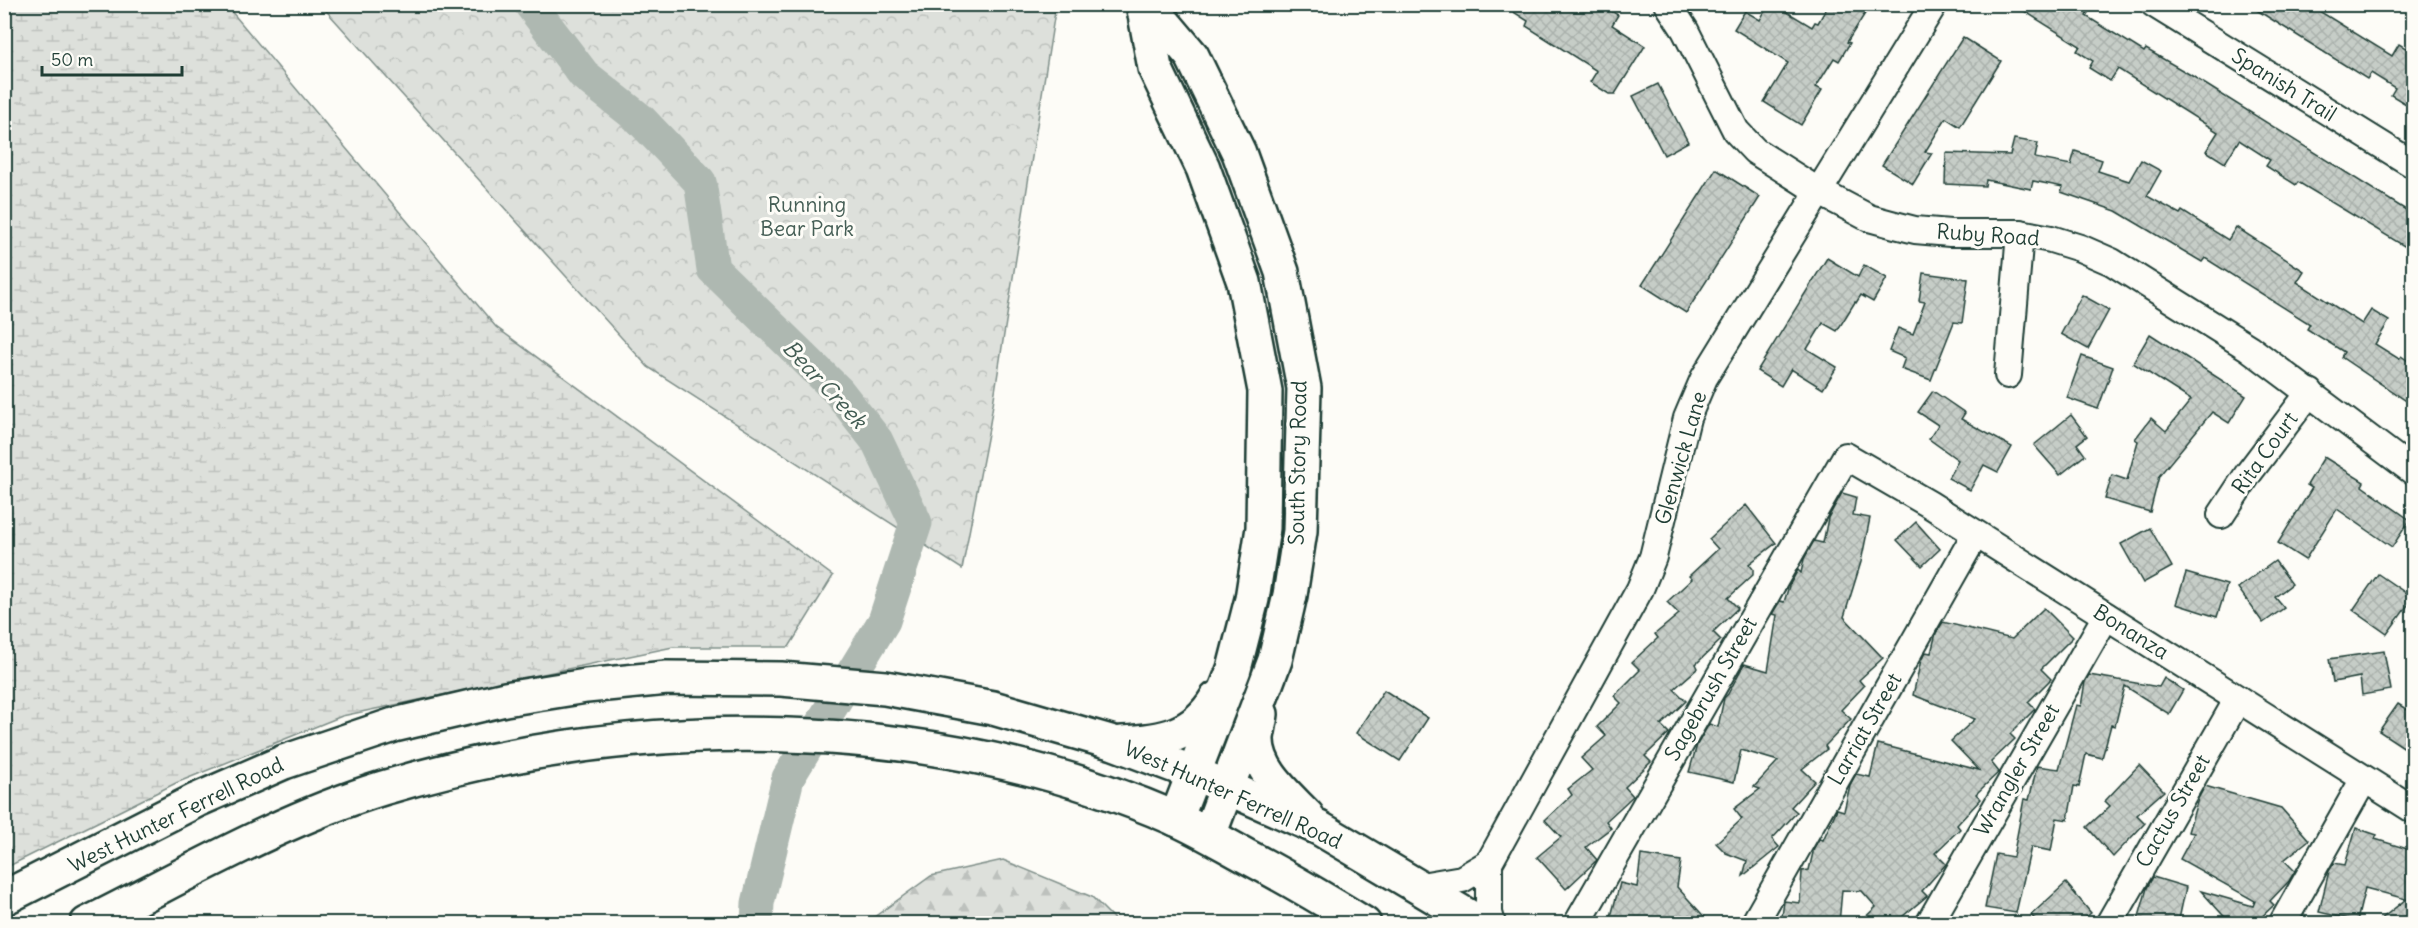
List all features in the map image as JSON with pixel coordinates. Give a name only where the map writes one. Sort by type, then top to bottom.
[{"type":"main road","name":"South Story Road","points":[[1143,4],[1155,68],[1203,168],[1244,282],[1265,391],[1263,528],[1252,599],[1234,669],[1176,819]]},
{"type":"main road","name":"South Story Road","points":[[1148,4],[1192,56],[1239,153],[1282,272],[1304,388],[1300,531],[1290,595],[1275,660],[1209,835]]},
{"type":"main road","points":[[1114,743],[1154,742],[1179,734],[1197,723],[1210,709],[1234,669]]},
{"type":"main road","name":"West Hunter Ferrell Road","points":[[4,898],[197,800],[284,762],[394,725],[505,699],[586,686],[667,678],[781,679],[885,688],[993,708],[1114,743],[1194,773],[1319,828],[1421,886],[1481,924]]},
{"type":"main road","points":[[1265,687],[1257,740],[1264,766],[1276,784],[1319,828]]},
{"type":"main road","points":[[87,924],[232,850],[307,816],[381,789],[464,766],[596,742],[734,735],[792,735],[852,739],[977,756],[1079,784],[1176,819],[1209,835],[1316,894],[1364,924]]},
{"type":"street","name":"Ruby Road","points":[[1668,4],[1685,30],[1736,131],[1755,151],[1818,191],[1869,218],[1915,230],[1950,233],[2020,233],[2080,248],[2112,262],[2249,348],[2414,472]]},
{"type":"street","name":"Glenwick Lane","points":[[1492,924],[1489,913],[1489,863],[1640,589],[1653,557],[1687,418],[1704,378],[1934,4]]},
{"type":"street","name":"Spanish Trail","points":[[2154,4],[2414,165]]},
{"type":"street","points":[[2007,375],[2020,233]]},
{"type":"street","name":"Rita Court","points":[[2221,515],[2248,474],[2310,392]]},
{"type":"street","name":"Bonanza","points":[[1846,456],[2414,810]]},
{"type":"street","name":"Sagebrush Street","points":[[1577,924],[1846,456]]},
{"type":"street","name":"Larriat Street","points":[[1755,924],[1976,535]]},
{"type":"street","name":"Wrangler Street","points":[[1929,924],[2106,616]]},
{"type":"street","name":"Cactus Street","points":[[2109,924],[2238,699]]},
{"type":"street","points":[[2282,924],[2364,779]]},
{"type":"street","points":[[1421,886],[1462,879],[1489,863]]},
{"type":"green space","points":[[5,4],[226,5],[496,327],[833,576],[789,647],[673,647],[342,716],[176,783],[5,868]]},
{"type":"green space","name":"Running Bear Park","points":[[321,5],[1056,5],[990,423],[962,569],[648,367]]},
{"type":"green space","points":[[1003,860],[1092,897],[1118,923],[866,923],[931,876]]},
{"type":"building","points":[[1501,4],[1600,4],[1618,15],[1612,25],[1645,46],[1615,94],[1609,94],[1590,82],[1597,71],[1526,26],[1528,21]]},
{"type":"building","points":[[1769,4],[1774,4],[1812,27],[1815,22],[1818,23],[1829,4],[1871,4],[1847,42],[1850,43],[1839,61],[1834,58],[1816,87],[1822,90],[1801,125],[1764,102],[1788,63],[1734,29],[1745,11],[1760,20]]},
{"type":"building","points":[[2013,4],[2074,4],[2088,13],[2086,16],[2144,52],[2146,49],[2189,74],[2414,215],[2414,252],[2298,182],[2296,185],[2266,166],[2270,160],[2239,140],[2225,163],[2206,151],[2218,132],[2118,69],[2110,81],[2089,68],[2093,61],[2077,51],[2080,46]]},
{"type":"building","points":[[2247,4],[2308,4],[2392,56],[2399,44],[2414,53],[2414,109],[2391,95],[2395,88],[2371,73],[2367,79]]},
{"type":"building","points":[[1963,37],[2001,61],[1960,127],[1946,118],[1925,152],[1932,153],[1913,184],[1882,165]]},
{"type":"building","points":[[1658,84],[1688,142],[1664,155],[1633,96]]},
{"type":"building","points":[[2014,139],[2038,143],[2035,158],[2071,165],[2075,151],[2102,160],[2098,171],[2129,181],[2141,160],[2161,171],[2147,196],[2180,214],[2182,211],[2228,240],[2236,227],[2304,271],[2297,282],[2362,324],[2371,310],[2389,321],[2375,344],[2399,359],[2401,356],[2414,365],[2414,406],[2341,357],[2344,352],[2307,329],[2310,324],[2205,258],[2202,262],[2116,211],[2061,192],[2063,187],[2033,181],[2031,189],[1986,180],[1985,186],[1945,184],[1946,153],[2010,155]]},
{"type":"building","points":[[1716,169],[1760,197],[1686,313],[1642,285]]},
{"type":"building","points":[[1827,258],[1858,277],[1864,265],[1887,278],[1873,302],[1861,295],[1837,331],[1823,323],[1807,349],[1837,367],[1823,389],[1791,369],[1781,386],[1757,371]]},
{"type":"building","points":[[1923,273],[1968,279],[1962,323],[1954,322],[1931,380],[1901,369],[1905,358],[1889,351],[1898,328],[1913,334],[1925,302],[1919,301]]},
{"type":"building","points":[[2082,295],[2109,310],[2088,349],[2061,334]]},
{"type":"building","points":[[2150,334],[2246,396],[2229,423],[2212,412],[2159,476],[2150,512],[2105,499],[2112,475],[2127,480],[2138,441],[2135,439],[2151,418],[2166,431],[2191,400],[2133,363]]},
{"type":"building","points":[[2082,356],[2113,367],[2098,409],[2067,398]]},
{"type":"building","points":[[1933,391],[1965,413],[1961,419],[2012,447],[1998,472],[1984,465],[1970,490],[1948,478],[1958,460],[1929,439],[1938,425],[1918,412]]},
{"type":"building","points":[[2071,415],[2087,436],[2077,444],[2085,455],[2060,475],[2034,445]]},
{"type":"building","points":[[2324,457],[2364,482],[2362,486],[2410,520],[2392,547],[2337,509],[2305,560],[2278,543],[2312,488],[2307,485]]},
{"type":"building","points":[[1842,493],[1856,497],[1853,515],[1870,518],[1861,562],[1844,617],[1883,658],[1859,680],[1864,686],[1841,710],[1851,719],[1825,746],[1827,749],[1802,769],[1815,781],[1791,807],[1797,812],[1772,839],[1779,847],[1743,876],[1747,861],[1726,853],[1716,843],[1742,819],[1734,809],[1760,789],[1754,787],[1778,761],[1741,750],[1734,782],[1689,772],[1697,745],[1709,724],[1718,727],[1724,698],[1744,664],[1768,671],[1777,615],[1772,614],[1780,601],[1784,602],[1789,586],[1798,570],[1801,573],[1804,559],[1814,541],[1823,543],[1828,518]]},
{"type":"building","points":[[1746,505],[1776,543],[1749,564],[1753,569],[1753,575],[1728,598],[1738,608],[1713,632],[1721,640],[1696,664],[1698,668],[1674,689],[1686,701],[1661,725],[1669,733],[1645,756],[1651,762],[1625,787],[1633,796],[1606,821],[1611,828],[1586,847],[1597,860],[1566,889],[1537,857],[1561,837],[1545,820],[1572,795],[1568,789],[1592,770],[1581,758],[1606,736],[1597,727],[1621,703],[1614,696],[1640,670],[1632,662],[1658,638],[1655,634],[1679,614],[1667,602],[1692,579],[1689,576],[1718,549],[1709,539]]},
{"type":"building","points":[[1916,522],[1940,549],[1922,566],[1897,540]]},
{"type":"building","points":[[2150,528],[2172,567],[2143,583],[2121,544]]},
{"type":"building","points":[[2275,561],[2292,584],[2275,597],[2284,608],[2263,623],[2238,588]]},
{"type":"building","points":[[2186,573],[2227,585],[2217,617],[2176,604]]},
{"type":"building","points":[[2378,574],[2413,598],[2387,634],[2353,610]]},
{"type":"building","points":[[2044,608],[2073,637],[2041,669],[2051,679],[2028,702],[2035,709],[2010,734],[2015,739],[1991,762],[1999,772],[1976,794],[1981,799],[1957,825],[1960,829],[1935,853],[1946,864],[1922,891],[1927,896],[1902,917],[1907,924],[1858,924],[1876,907],[1862,891],[1842,890],[1839,924],[1782,917],[1784,901],[1800,903],[1802,871],[1809,870],[1814,848],[1819,839],[1823,840],[1837,809],[1844,811],[1850,785],[1856,774],[1870,777],[1878,744],[1979,770],[1951,741],[1975,719],[1913,695],[1921,660],[1926,652],[1931,653],[1936,633],[1943,622],[2012,639]]},
{"type":"building","points":[[2384,651],[2391,690],[2362,695],[2360,677],[2333,682],[2329,659]]},
{"type":"building","points":[[2089,675],[2159,687],[2164,678],[2183,690],[2169,714],[2125,686],[2115,726],[2111,725],[2102,758],[2086,754],[2079,787],[2074,786],[2068,820],[2057,818],[2051,851],[2031,847],[2016,913],[1985,908],[1996,854],[2013,857],[2024,799],[2029,800],[2037,766],[2059,769],[2076,705],[2081,706],[2085,682]]},
{"type":"building","points":[[1384,690],[1428,718],[1400,761],[1356,733]]},
{"type":"building","points":[[2398,704],[2414,714],[2414,754],[2379,731]]},
{"type":"building","points":[[2139,765],[2164,791],[2137,815],[2145,823],[2113,857],[2087,827],[2110,806],[2105,801]]},
{"type":"building","points":[[2205,786],[2281,808],[2309,840],[2284,860],[2295,871],[2270,901],[2274,905],[2254,924],[2231,924],[2201,891],[2253,906],[2255,901],[2180,859],[2194,833],[2188,832],[2198,799]]},
{"type":"building","points":[[2356,828],[2377,835],[2375,839],[2414,851],[2414,924],[2375,924],[2406,899],[2365,888],[2357,921],[2319,912],[2329,871],[2334,863],[2345,865]]},
{"type":"building","points":[[1641,855],[1681,861],[1677,887],[1711,924],[1609,924],[1620,883],[1637,887]]},
{"type":"building","points":[[2153,877],[2186,887],[2178,924],[2137,924],[2147,888]]},
{"type":"building","points":[[2066,883],[2091,913],[2078,924],[2039,924],[2031,915]]},
{"type":"waterway","name":"Bear Creek","points":[[530,4],[584,75],[640,119],[700,182],[713,269],[838,391],[877,441],[916,523],[884,621],[788,778],[758,903],[757,924]]}]
